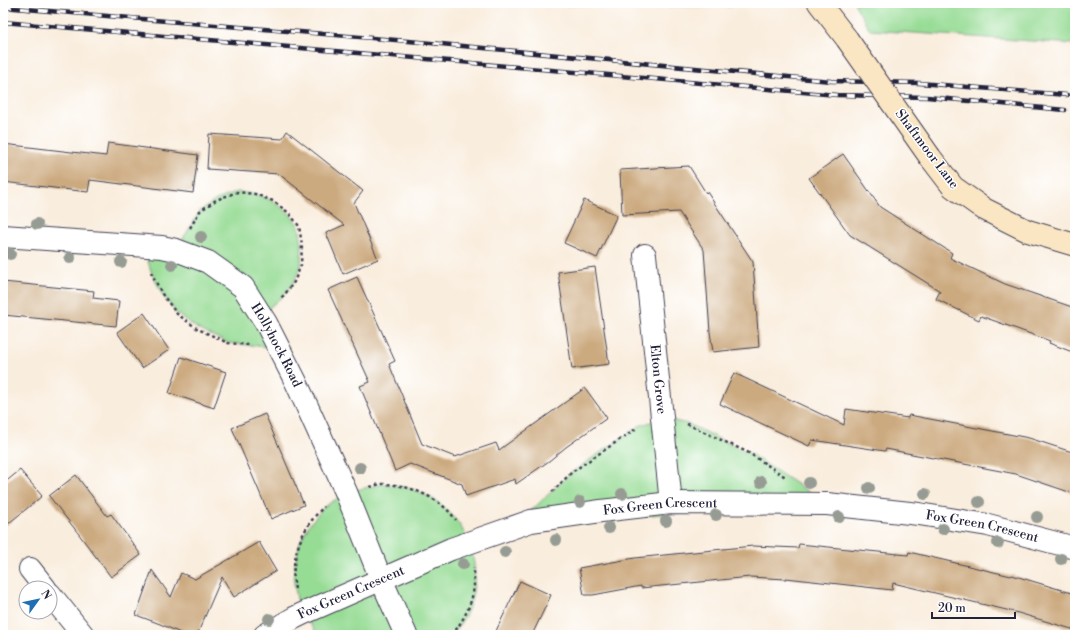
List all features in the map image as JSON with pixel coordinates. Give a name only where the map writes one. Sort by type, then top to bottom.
[{"type":"main road","name":"Shaftmoor Lane","points":[[818,3],[847,39],[930,157],[953,187],[984,209],[1028,231],[1075,245]]},
{"type":"street","name":"Hollyhock Road","points":[[3,236],[162,247],[176,250],[208,262],[243,286],[266,323],[296,382],[346,492],[381,579],[406,635]]},
{"type":"street","name":"Elton Grove","points":[[645,255],[671,503]]},
{"type":"street","name":"Fox Green Crescent","points":[[265,635],[302,614],[381,579],[451,550],[531,521],[671,503],[827,504],[897,511],[988,525],[1075,548]]},
{"type":"street","points":[[30,569],[39,580]]},
{"type":"street","points":[[58,604],[83,635]]},
{"type":"path","points":[[176,250],[200,211],[216,200],[237,192],[254,194],[273,201],[289,213],[299,226],[302,245],[301,265],[294,282],[285,294],[261,315]]},
{"type":"path","points":[[143,246],[151,271],[162,294],[177,314],[198,329],[228,343],[279,348]]},
{"type":"path","points":[[302,614],[294,583],[294,563],[300,542],[309,525],[323,508],[346,492]]},
{"type":"shaded area","points":[[509,3],[731,3],[732,8],[518,6]]},
{"type":"green space","points":[[854,3],[1075,3],[1075,44],[870,30]]},
{"type":"green space","points":[[237,192],[255,194],[273,201],[289,213],[299,226],[302,245],[301,265],[294,282],[285,294],[261,315],[279,348],[228,343],[198,329],[177,314],[162,294],[151,271],[143,246],[176,250],[200,211],[216,200]]},
{"type":"green space","points":[[662,418],[688,424],[749,453],[827,504],[777,504],[514,527],[572,472],[639,426]]},
{"type":"green space","points":[[382,484],[415,490],[440,504],[452,515],[461,527],[468,541],[473,556],[475,572],[474,588],[467,612],[452,635],[318,635],[303,614],[297,599],[294,583],[295,563],[300,542],[309,525],[324,507],[347,492]]},
{"type":"building","points":[[287,131],[363,191],[354,203],[378,259],[343,274],[326,233],[344,225],[279,174],[207,169],[209,134],[282,139]]},
{"type":"building","points":[[108,143],[198,155],[193,193],[90,180],[88,192],[3,182],[3,144],[106,156]]},
{"type":"building","points":[[843,154],[880,207],[952,253],[950,258],[1005,284],[1075,308],[1075,353],[1049,343],[1050,341],[981,316],[979,320],[936,299],[940,291],[850,235],[809,178]]},
{"type":"building","points":[[689,166],[753,262],[759,347],[713,352],[710,332],[704,250],[679,212],[622,215],[620,170]]},
{"type":"building","points":[[584,200],[617,215],[597,258],[564,243]]},
{"type":"building","points":[[595,267],[609,364],[572,369],[558,272]]},
{"type":"building","points":[[357,277],[395,361],[389,364],[422,444],[455,457],[496,443],[499,450],[585,388],[607,418],[516,484],[515,479],[466,496],[462,484],[410,464],[395,471],[360,386],[370,382],[328,290]]},
{"type":"building","points":[[3,282],[94,291],[93,298],[119,301],[116,326],[3,315]]},
{"type":"building","points":[[144,313],[169,350],[142,368],[117,332]]},
{"type":"building","points":[[181,357],[226,372],[214,408],[169,393]]},
{"type":"building","points":[[734,373],[844,425],[846,409],[908,418],[909,415],[1029,438],[1075,453],[1075,494],[1016,474],[886,449],[885,451],[812,440],[809,446],[720,404]]},
{"type":"building","points":[[265,414],[304,505],[271,519],[232,428]]},
{"type":"building","points":[[20,470],[42,496],[3,528],[3,484]]},
{"type":"building","points":[[76,475],[107,516],[111,514],[141,555],[111,577],[49,496]]},
{"type":"building","points":[[259,542],[276,571],[234,597],[222,577],[197,635],[185,635],[136,615],[152,570],[171,597],[181,573],[195,579]]},
{"type":"building","points":[[799,544],[908,555],[909,552],[1012,575],[1075,594],[1075,630],[1015,612],[893,583],[892,590],[786,578],[750,577],[641,588],[641,586],[593,595],[584,595],[579,568],[635,558],[753,546],[798,548]]},
{"type":"building","points":[[520,581],[551,595],[532,635],[494,635]]},
{"type":"railway","points":[[3,7],[420,42],[831,81],[919,83],[1067,95]]},
{"type":"railway","points":[[3,22],[837,95],[927,97],[1065,110]]}]
